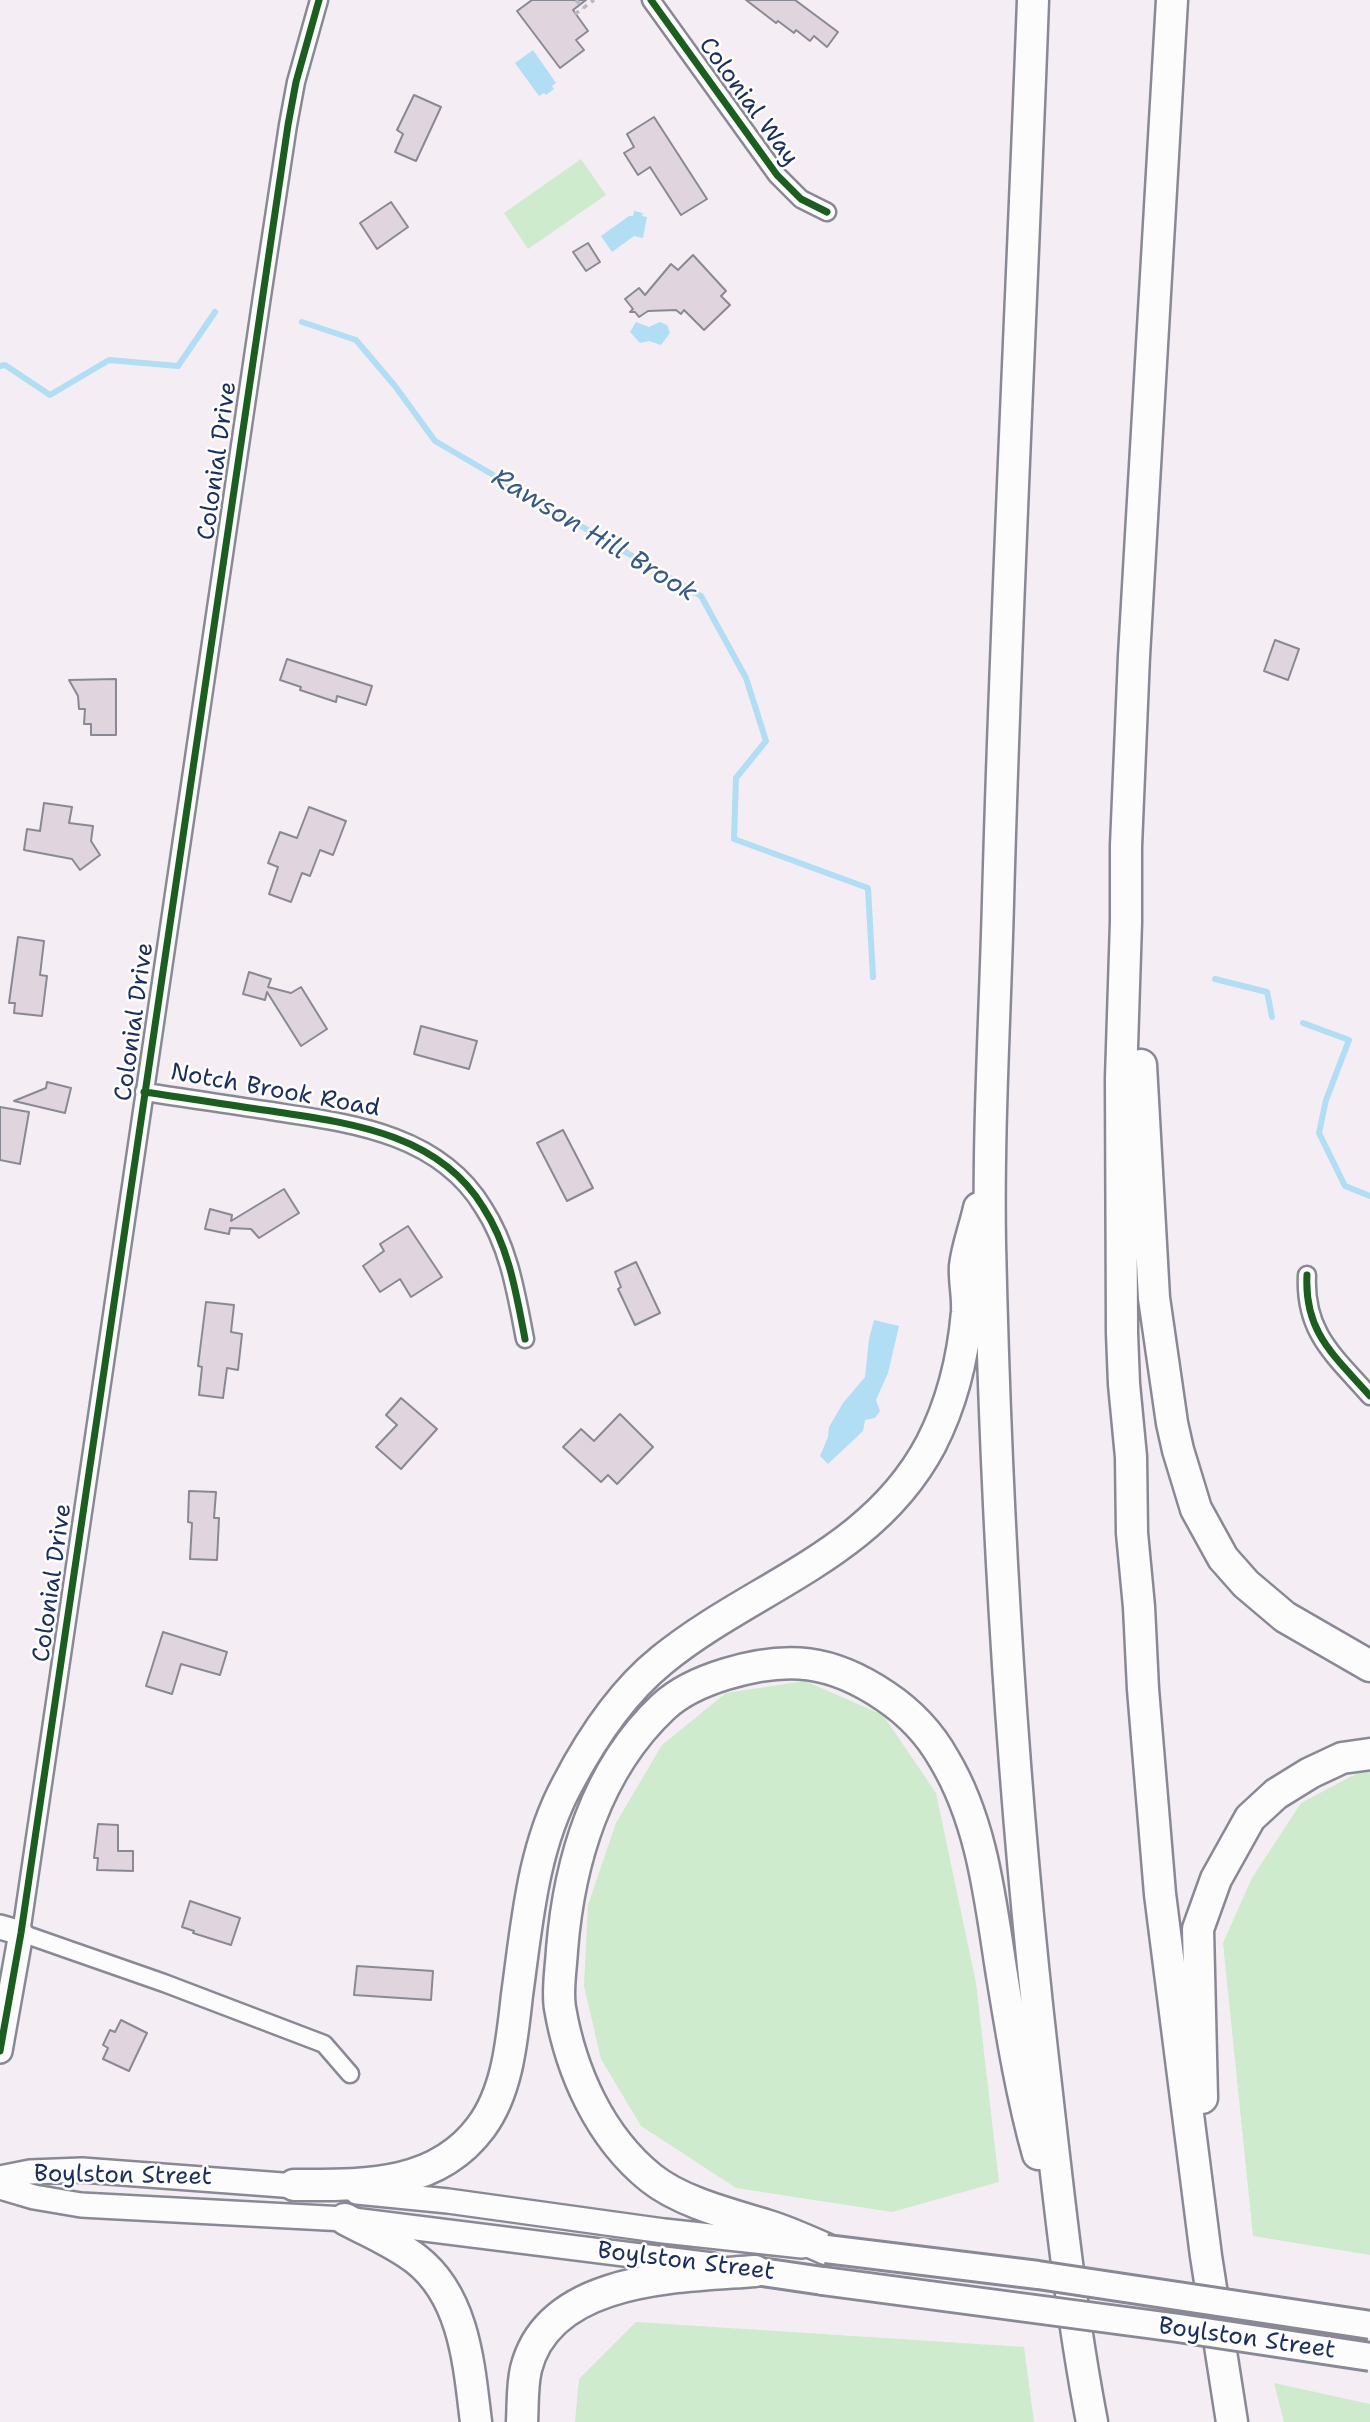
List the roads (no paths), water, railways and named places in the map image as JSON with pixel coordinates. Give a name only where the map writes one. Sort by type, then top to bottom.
[{"type":"highway","points":[[1033,0],[1003,724],[990,1240],[995,1422],[1011,1733],[1031,1958],[1082,2371],[1092,2422]]},
{"type":"highway","points":[[1172,0],[1134,656],[1126,846],[1121,1078],[1122,1333],[1131,1457],[1132,1533],[1161,1906],[1206,2256],[1232,2422]]},
{"type":"highway","points":[[1126,922],[1139,993],[1142,1111],[1154,1298],[1172,1423],[1196,1509],[1223,1558],[1246,1584],[1285,1616],[1370,1666]]},
{"type":"highway","points":[[294,2185],[361,2185],[408,2178],[443,2162],[465,2145],[481,2127],[495,2104],[504,2074],[513,2031],[536,1869],[564,1789],[594,1738],[644,1675],[670,1653],[802,1572],[855,1534],[892,1501],[918,1467],[942,1420],[961,1363],[967,1312],[965,1266],[991,1157]]},
{"type":"highway","points":[[826,2249],[671,2191],[642,2170],[627,2154],[593,2106],[575,2070],[559,2006],[565,1906],[573,1870],[593,1811],[623,1758],[660,1710],[689,1688],[736,1671],[783,1662],[808,1663],[847,1673],[894,1702],[929,1737],[945,1760],[982,1856],[1014,2044],[1030,2120],[1068,2263]]},
{"type":"highway","points":[[1206,2256],[1198,1929],[1216,1879],[1239,1836],[1257,1810],[1276,1794],[1310,1773],[1342,1758],[1370,1754]]},
{"type":"highway","points":[[345,2219],[386,2239],[418,2260],[447,2298],[457,2318],[467,2356],[476,2422]]},
{"type":"highway","points":[[522,2422],[526,2368],[540,2339],[560,2314],[585,2299],[644,2281],[755,2271]]},
{"type":"highway","points":[[1286,2312],[1370,2311]]},
{"type":"highway","points":[[1223,2370],[1240,2422]]},
{"type":"main road","name":"Colonial Drive","points":[[0,2051],[10,1930]]},
{"type":"main road","name":"Boylston Street","points":[[0,2178],[30,2172],[82,2170],[294,2185],[448,2201],[664,2231],[1038,2275],[1370,2325]]},
{"type":"main road","name":"Boylston Street","points":[[0,2187],[34,2197],[115,2209],[345,2219],[755,2271],[1178,2328],[1370,2357]]},
{"type":"street","name":"Colonial Drive","points":[[10,1930],[144,1092],[286,139],[296,82],[318,0]]},
{"type":"street","name":"Colonial Way","points":[[651,0],[777,175],[801,199],[827,212]]},
{"type":"street","name":"Notch Brook Road","points":[[144,1092],[356,1125],[391,1135],[425,1152],[471,1189],[492,1223],[508,1260],[525,1339]]},
{"type":"street","points":[[1307,1275],[1308,1306],[1317,1331],[1370,1396]]},
{"type":"street","points":[[10,1930],[164,1983],[324,2044],[350,2074]]},
{"type":"water","points":[[533,50],[556,83],[552,86],[554,89],[546,95],[544,93],[539,96],[515,63]]},
{"type":"water","points":[[634,211],[647,217],[643,238],[634,236],[612,252],[601,236],[629,216],[633,216]]},
{"type":"water","points":[[636,322],[649,327],[660,322],[667,325],[670,333],[661,345],[649,341],[640,343],[630,332]]},
{"type":"water","points":[[874,1320],[899,1326],[888,1373],[876,1400],[880,1411],[875,1418],[865,1420],[863,1431],[828,1464],[820,1456],[829,1427],[843,1403],[865,1377]]},
{"type":"waterway","name":"Rawson Hill Brook","points":[[0,366],[5,365],[50,395],[109,360],[178,366],[215,312]]},
{"type":"waterway","name":"Rawson Hill Brook","points":[[302,322],[356,340],[395,386],[435,441],[701,596],[746,678],[766,741],[736,778],[734,839],[868,888],[873,977]]},
{"type":"waterway","name":"Rawson Hill Brook","points":[[1215,979],[1267,992],[1272,1017]]},
{"type":"waterway","name":"Rawson Hill Brook","points":[[1303,1023],[1349,1040],[1326,1100],[1319,1133],[1345,1186],[1370,1196]]}]
